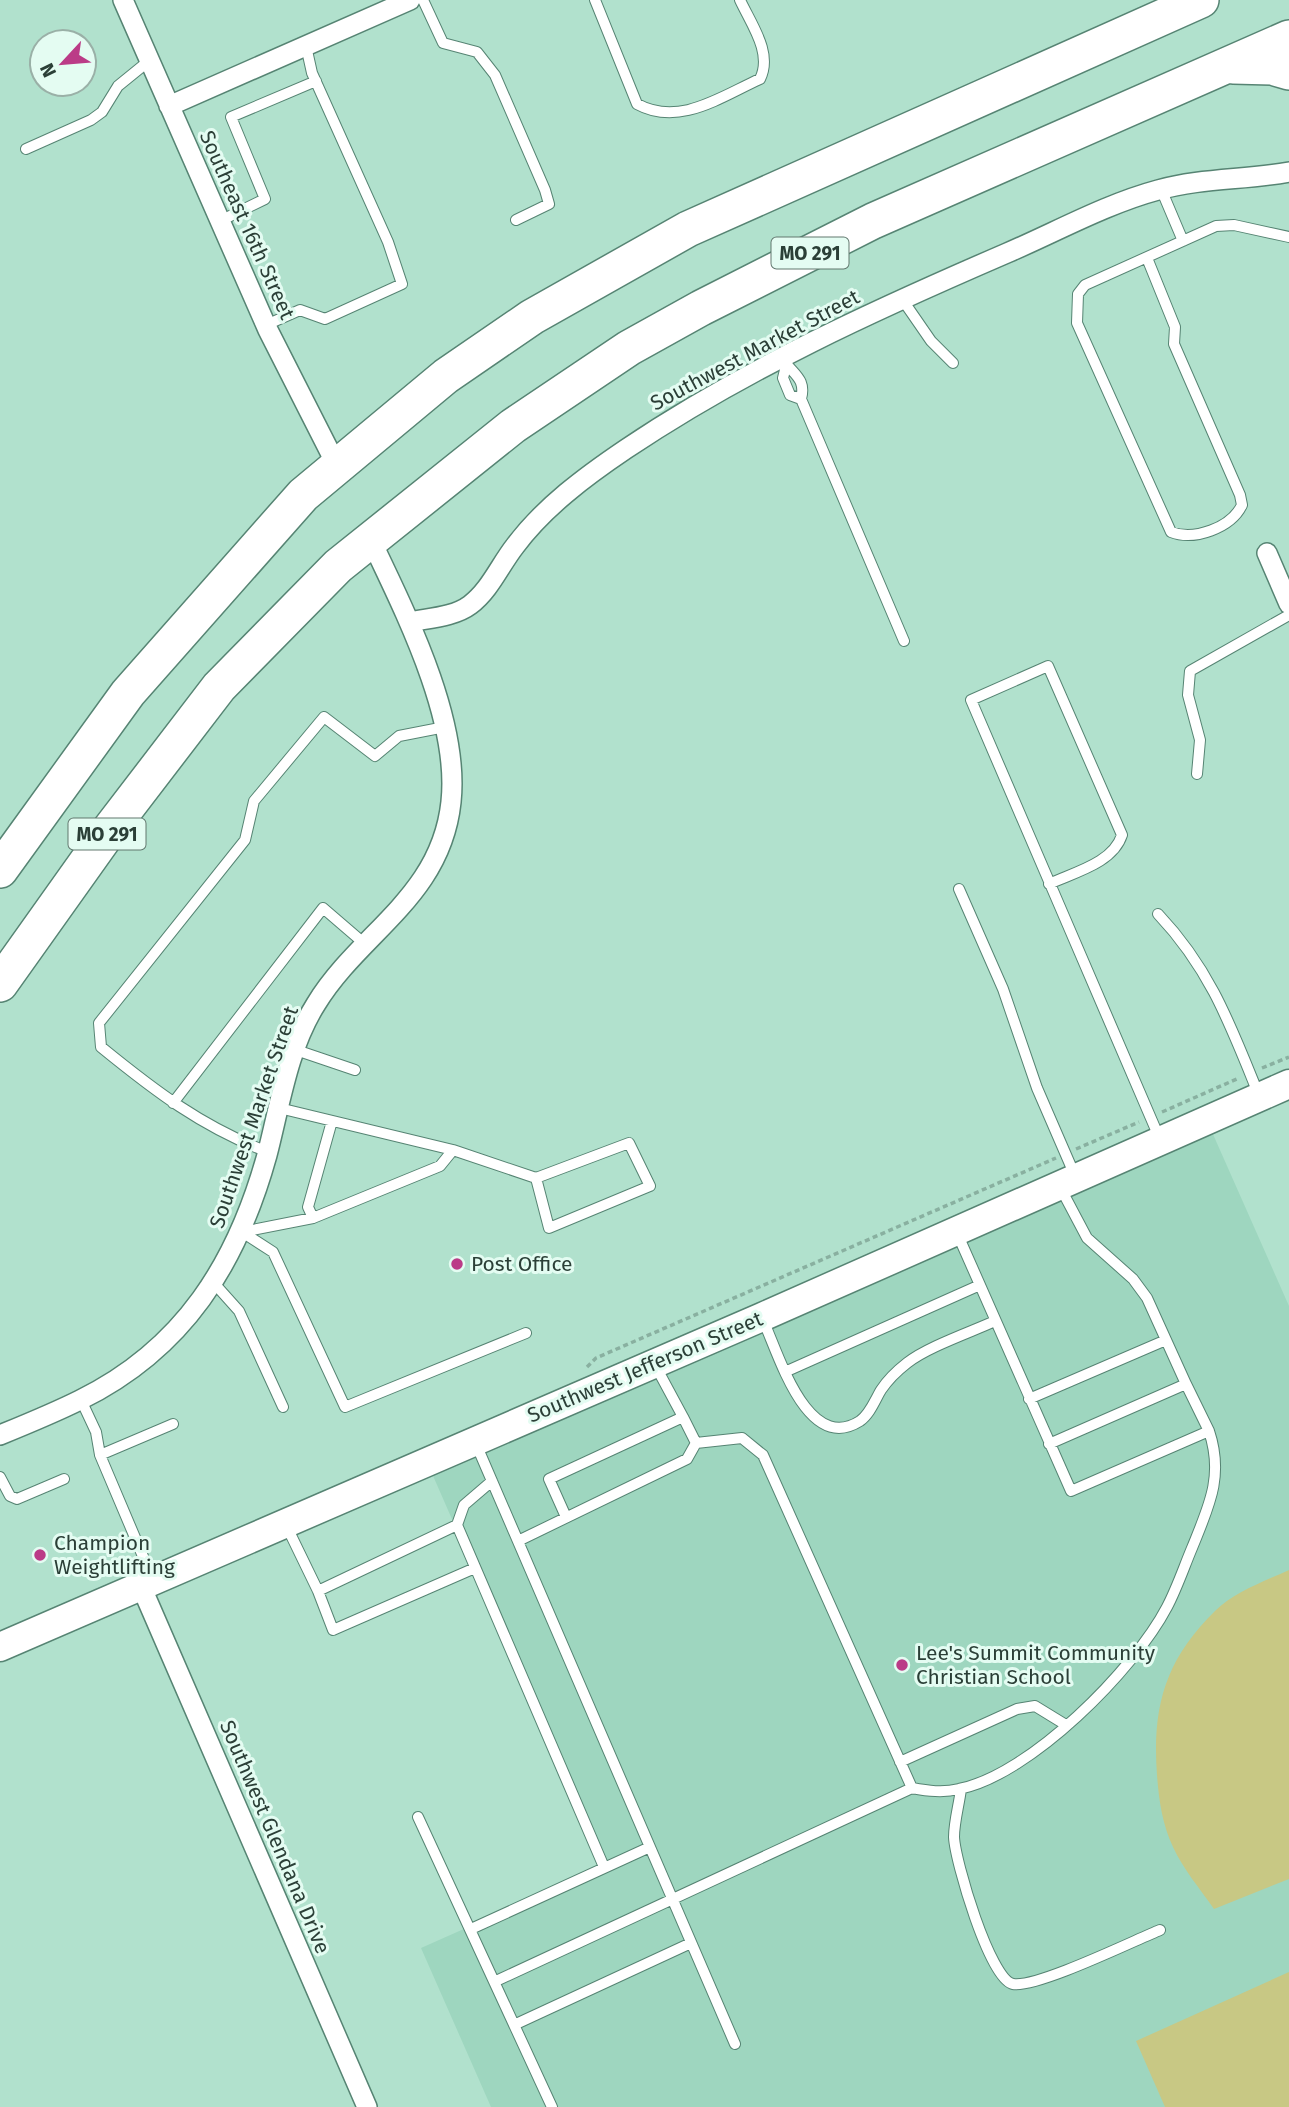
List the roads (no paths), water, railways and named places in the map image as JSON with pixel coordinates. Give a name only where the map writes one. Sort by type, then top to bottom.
[{"type":"highway","name":"MO 291","points":[[0,870],[128,693],[303,495],[446,376],[532,317],[636,256],[765,193],[1201,0]]},
{"type":"highway","name":"MO 291","points":[[0,984],[111,828],[219,687],[338,566],[513,426],[629,348],[701,308],[873,221],[1289,38]]},
{"type":"highway","points":[[1226,66],[1272,67],[1289,72]]},
{"type":"street","name":"Southeast 16th Street","points":[[123,0],[266,326],[337,466]]},
{"type":"street","points":[[169,106],[410,0]]},
{"type":"street","name":"Southwest Market Street","points":[[0,1435],[81,1400],[140,1363],[164,1343],[214,1282],[242,1232],[268,1152],[296,1050],[315,1005],[330,984],[422,883],[445,830],[453,779],[445,727],[410,622],[454,614],[469,606],[482,593],[515,545],[537,521],[592,473],[670,420],[902,299],[1161,189],[1206,180],[1289,172]]},
{"type":"street","points":[[370,538],[410,622]]},
{"type":"street","points":[[1266,553],[1289,604]]},
{"type":"street","name":"Southwest Jefferson Street","points":[[0,1647],[956,1231],[1155,1129],[1255,1085],[1289,1084]]},
{"type":"street","name":"Southwest Glendana Drive","points":[[147,1583],[367,2107]]},
{"type":"lane","points":[[423,0],[443,43],[477,52],[495,75],[545,190],[549,204],[516,220]]},
{"type":"lane","points":[[595,0],[637,104],[651,112],[669,115],[687,112],[760,79],[766,62],[740,0]]},
{"type":"lane","points":[[266,326],[300,310],[325,319],[402,284],[388,242],[316,81],[306,46]]},
{"type":"lane","points":[[26,149],[91,120],[102,111],[118,86],[149,60]]},
{"type":"lane","points":[[220,221],[265,199],[231,117],[316,81]]},
{"type":"lane","points":[[1161,189],[1183,241]]},
{"type":"lane","points":[[1147,258],[1175,327],[1174,344],[1242,505],[1232,520],[1194,536],[1171,531],[1077,323],[1079,294],[1085,285],[1216,226],[1234,225],[1289,237]]},
{"type":"lane","points":[[902,299],[931,341],[953,363]]},
{"type":"lane","points":[[784,361],[783,378],[790,395],[801,399]]},
{"type":"lane","points":[[784,361],[798,374],[804,389],[801,399],[904,641]]},
{"type":"lane","points":[[1197,774],[1200,740],[1188,695],[1190,671],[1289,615]]},
{"type":"lane","points":[[1049,884],[1098,862],[1118,849],[1122,835],[1048,666],[971,701],[1049,884],[1155,1129]]},
{"type":"lane","points":[[268,1152],[228,1137],[173,1104],[101,1047],[99,1023],[245,840],[254,801],[324,717],[375,756],[399,736],[445,727]]},
{"type":"lane","points":[[495,1981],[912,1788],[936,1792],[961,1789],[1000,1774],[1033,1753],[1066,1725],[1138,1651],[1167,1607],[1211,1499],[1218,1470],[1216,1452],[1209,1430],[1147,1298],[1133,1279],[1087,1238],[1067,1172],[1003,989],[959,889]]},
{"type":"lane","points":[[173,1104],[323,908],[366,945]]},
{"type":"lane","points":[[1158,914],[1186,944],[1207,976],[1255,1085]]},
{"type":"lane","points":[[296,1050],[355,1070]]},
{"type":"lane","points":[[279,1108],[453,1150],[536,1178],[629,1143],[650,1186],[549,1228],[536,1178]]},
{"type":"lane","points":[[313,1218],[308,1207],[332,1121]]},
{"type":"lane","points":[[242,1232],[313,1218],[440,1166],[453,1150]]},
{"type":"lane","points":[[956,1231],[1070,1491],[1209,1430]]},
{"type":"lane","points":[[242,1232],[273,1252],[345,1407],[526,1333]]},
{"type":"lane","points":[[214,1282],[239,1311],[283,1407]]},
{"type":"lane","points":[[787,1371],[980,1285]]},
{"type":"lane","points":[[762,1317],[800,1405],[815,1420],[836,1427],[859,1421],[872,1407],[883,1387],[908,1362],[995,1321]]},
{"type":"lane","points":[[1029,1399],[1166,1340]]},
{"type":"lane","points":[[654,1363],[696,1443]]},
{"type":"lane","points":[[1048,1444],[1186,1384]]},
{"type":"lane","points":[[81,1400],[96,1432],[100,1455],[147,1583]]},
{"type":"lane","points":[[566,1517],[549,1479],[683,1418]]},
{"type":"lane","points":[[100,1455],[173,1424]]},
{"type":"lane","points":[[696,1443],[742,1438],[764,1455],[912,1788]]},
{"type":"lane","points":[[475,1441],[735,2044]]},
{"type":"lane","points":[[518,1541],[687,1459],[696,1443]]},
{"type":"lane","points":[[0,1477],[10,1496],[17,1499],[64,1479]]},
{"type":"lane","points":[[492,1481],[464,1505],[457,1525],[604,1867]]},
{"type":"lane","points":[[286,1523],[333,1630],[475,1568]]},
{"type":"lane","points":[[318,1591],[457,1525]]},
{"type":"lane","points":[[900,1762],[1017,1709],[1035,1706],[1066,1725]]},
{"type":"lane","points":[[961,1789],[954,1835],[958,1870],[989,1950],[1004,1979],[1013,1984],[1037,1980],[1160,1930]]},
{"type":"lane","points":[[418,1817],[516,2024],[552,2107]]},
{"type":"lane","points":[[471,1928],[650,1847]]},
{"type":"lane","points":[[516,2024],[691,1943]]},
{"type":"place","name":"Post Office","points":[[457,1264]]},
{"type":"place","name":"Champion Weightlifting","points":[[40,1555]]},
{"type":"place","name":"Lee's Summit Community Christian School","points":[[902,1665]]}]
